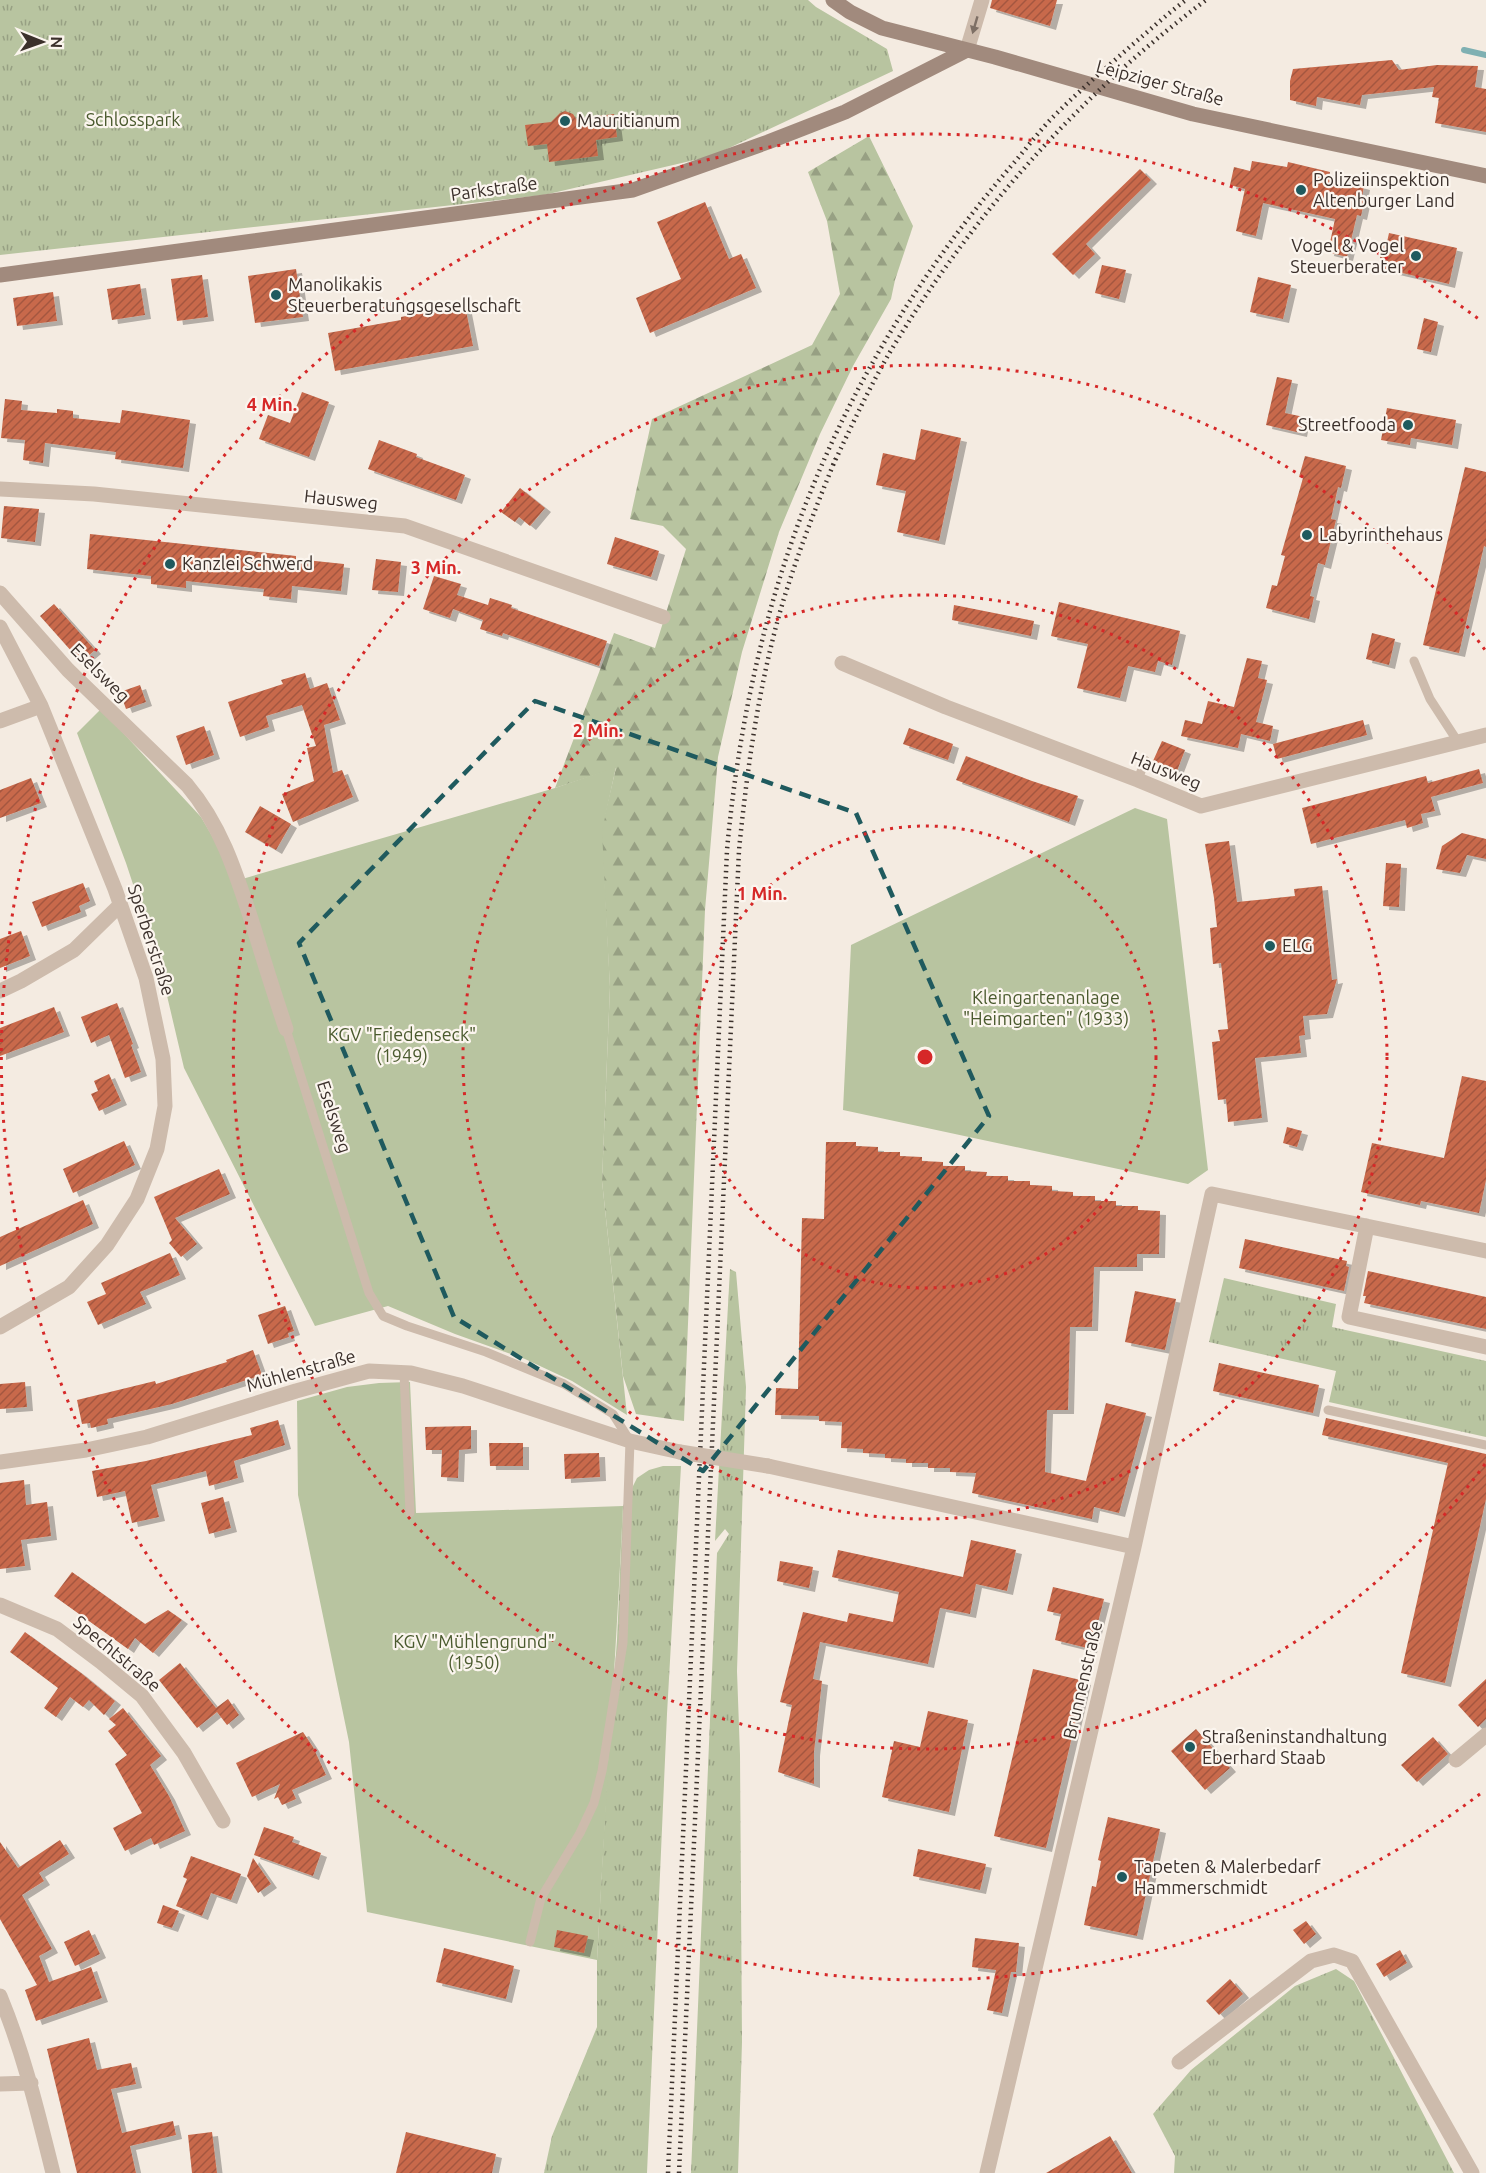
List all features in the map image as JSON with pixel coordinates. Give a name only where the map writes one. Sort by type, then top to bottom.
[{"type":"street","name":"Leipziger Straße","points":[[833,0],[850,12],[882,28],[1193,114],[1486,176]]},
{"type":"street","points":[[967,50],[982,0]]},
{"type":"street","name":"Parkstraße","points":[[0,275],[633,190],[845,112],[967,50]]},
{"type":"street","name":"Hausweg","points":[[0,489],[94,494],[405,526],[663,617]]},
{"type":"street","name":"Eselsweg","points":[[0,593],[68,670],[187,785],[203,804],[217,828],[235,872],[286,1029]]},
{"type":"street","name":"Sperberstraße","points":[[0,627],[41,706],[115,889],[119,906],[146,978],[164,1059],[165,1106],[157,1149],[137,1199],[107,1245],[69,1287],[0,1327]]},
{"type":"street","name":"Hausweg","points":[[842,663],[946,707],[1201,806],[1486,735]]},
{"type":"street","points":[[0,721],[41,706]]},
{"type":"street","points":[[0,991],[74,951],[119,906]]},
{"type":"street","name":"Brunnenstraße","points":[[987,2173],[1134,1547],[1212,1194],[1367,1226]]},
{"type":"street","points":[[1486,1251],[1367,1226],[1349,1317],[1486,1347]]},
{"type":"street","name":"Mühlenstraße","points":[[0,1462],[147,1437],[369,1371],[404,1373],[463,1386],[630,1441],[680,1452],[768,1466],[1134,1547]]},
{"type":"street","name":"Spechtstraße","points":[[0,1605],[57,1629],[142,1696],[184,1753],[223,1821]]},
{"type":"street","points":[[1456,1760],[1486,1735]]},
{"type":"street","points":[[1179,2062],[1311,1961],[1334,1955],[1352,1961],[1472,2173]]},
{"type":"street","points":[[0,1996],[31,2083],[52,2173]]},
{"type":"street","points":[[0,2084],[31,2083]]},
{"type":"lane","points":[[1414,661],[1430,699],[1458,742]]},
{"type":"lane","points":[[1138,780],[1145,760]]},
{"type":"lane","name":"Eselsweg","points":[[286,1029],[369,1293],[383,1316],[495,1355],[564,1384],[612,1414],[630,1441]]},
{"type":"lane","points":[[404,1373],[410,1513]]},
{"type":"lane","points":[[1328,1410],[1486,1445]]},
{"type":"lane","points":[[530,1942],[542,1898],[580,1833],[594,1803],[602,1771],[623,1643],[630,1441]]},
{"type":"highlighted area","points":[[535,701],[856,813],[989,1116],[703,1471],[454,1317],[299,943]]},
{"type":"green space","name":"Schlosspark","points":[[0,0],[808,0],[887,49],[893,71],[712,156],[544,195],[0,255]]},
{"type":"green space","points":[[869,136],[913,226],[891,299],[853,366],[820,434],[779,532],[742,652],[718,757],[705,910],[684,1421],[636,1414],[623,1376],[602,1181],[610,987],[601,831],[616,768],[555,788],[614,633],[655,648],[686,549],[663,526],[630,519],[652,419],[812,345],[840,294],[827,221],[808,172]]},
{"type":"green space","name":"KGV \"Friedenseck\" (1949)","points":[[101,709],[201,817],[218,846],[232,882],[555,788],[616,767],[602,831],[610,987],[602,1181],[627,1415],[572,1381],[525,1359],[455,1334],[388,1306],[315,1326],[184,1068],[160,966],[126,863],[77,733]]},
{"type":"green space","name":"Kleingartenanlage \"Heimgarten\" (1933)","points":[[1135,808],[1167,819],[1208,1170],[1188,1184],[843,1110],[851,945]]},
{"type":"green space","points":[[730,1269],[736,1272],[746,1387],[737,1671],[740,1755],[742,2042],[738,2173],[691,2173],[717,1553],[729,1534],[725,1529],[715,1541]]},
{"type":"green space","points":[[1224,1278],[1336,1304],[1332,1327],[1486,1361],[1486,1437],[1329,1402],[1336,1371],[1209,1342]]},
{"type":"green space","name":"KGV \"Mühlengrund\" (1950)","points":[[410,1382],[416,1513],[623,1506],[597,1960],[367,1912],[349,1742],[298,1495],[297,1401],[347,1387]]},
{"type":"green space","points":[[663,1466],[681,1466],[667,1714],[647,2173],[544,2173],[552,2136],[597,2027],[597,1960],[623,1506],[637,1478],[649,1470]]},
{"type":"green space","points":[[1336,1969],[1354,1981],[1454,2173],[1174,2173],[1175,2156],[1153,2114],[1191,2070],[1295,1986]]},
{"type":"building","points":[[992,0],[1057,0],[1050,26],[990,8]]},
{"type":"building","points":[[1392,60],[1399,70],[1437,65],[1478,66],[1475,87],[1486,89],[1486,132],[1435,123],[1439,98],[1432,97],[1434,87],[1362,95],[1360,105],[1317,97],[1316,106],[1290,100],[1290,81],[1293,69]]},
{"type":"building","points":[[565,111],[573,114],[576,119],[614,114],[617,137],[596,140],[598,156],[549,162],[547,144],[528,146],[525,125],[551,122]]},
{"type":"building","points":[[1252,161],[1287,167],[1288,162],[1330,172],[1329,177],[1364,186],[1362,197],[1365,198],[1361,216],[1357,215],[1347,257],[1328,252],[1335,219],[1263,203],[1256,236],[1236,231],[1245,189],[1230,185],[1234,167],[1250,171]]},
{"type":"building","points":[[1140,169],[1151,180],[1086,244],[1095,254],[1073,275],[1052,254]]},
{"type":"building","points":[[705,202],[729,259],[741,254],[756,288],[650,333],[636,298],[681,279],[657,222]]},
{"type":"building","points":[[1389,233],[1457,248],[1449,284],[1381,268],[1384,259],[1380,258]]},
{"type":"building","points":[[1102,265],[1126,270],[1119,299],[1095,293]]},
{"type":"building","points":[[296,269],[303,317],[255,323],[248,276]]},
{"type":"building","points":[[202,275],[208,317],[177,321],[171,279]]},
{"type":"building","points":[[1258,277],[1291,285],[1283,319],[1250,312]]},
{"type":"building","points":[[140,284],[145,315],[112,320],[107,289]]},
{"type":"building","points":[[53,292],[57,321],[17,326],[13,298]]},
{"type":"building","points":[[465,305],[473,346],[335,371],[328,333],[401,320],[401,317]]},
{"type":"building","points":[[1424,318],[1438,322],[1431,352],[1417,349]]},
{"type":"building","points":[[1277,377],[1292,380],[1285,413],[1304,417],[1301,433],[1266,425]]},
{"type":"building","points":[[302,392],[329,402],[309,457],[259,439],[268,415],[290,423]]},
{"type":"building","points":[[5,399],[22,401],[21,410],[57,413],[57,409],[73,411],[73,418],[120,423],[122,410],[190,420],[183,468],[115,459],[116,452],[45,443],[43,463],[23,460],[25,440],[1,438]]},
{"type":"building","points":[[1387,408],[1456,420],[1452,445],[1411,438],[1410,445],[1381,440]]},
{"type":"building","points":[[921,429],[961,438],[939,541],[897,532],[906,491],[876,485],[883,453],[915,460]]},
{"type":"building","points":[[379,440],[465,475],[456,500],[368,469]]},
{"type":"building","points":[[1305,456],[1346,466],[1341,488],[1338,487],[1331,519],[1336,520],[1325,565],[1318,563],[1310,596],[1314,597],[1309,619],[1266,608],[1272,585],[1277,586],[1285,556],[1281,555],[1303,478],[1299,477]]},
{"type":"building","points":[[1465,467],[1486,472],[1486,547],[1484,546],[1459,653],[1423,645]]},
{"type":"building","points":[[520,488],[545,508],[530,526],[519,517],[515,522],[501,512]]},
{"type":"building","points":[[4,506],[39,509],[35,542],[1,538]]},
{"type":"building","points":[[90,534],[296,556],[296,559],[344,564],[341,591],[292,586],[291,599],[263,596],[264,589],[186,581],[186,588],[151,584],[151,576],[87,569]]},
{"type":"building","points":[[615,537],[659,551],[651,577],[607,564]]},
{"type":"building","points":[[376,559],[401,562],[398,592],[372,590]]},
{"type":"building","points":[[434,576],[461,584],[457,595],[488,605],[490,598],[512,605],[511,608],[607,641],[599,666],[503,633],[502,636],[480,629],[483,620],[453,609],[450,618],[423,609]]},
{"type":"building","points":[[1059,602],[1180,631],[1172,665],[1158,661],[1155,672],[1128,666],[1120,698],[1077,688],[1088,644],[1051,636]]},
{"type":"building","points":[[54,604],[95,650],[81,662],[40,616]]},
{"type":"building","points":[[954,605],[1034,621],[1031,636],[952,620]]},
{"type":"building","points":[[1372,633],[1395,639],[1389,665],[1366,659]]},
{"type":"building","points":[[1247,658],[1262,661],[1258,678],[1267,680],[1256,722],[1273,726],[1270,741],[1241,734],[1238,748],[1181,736],[1185,720],[1202,724],[1208,701],[1234,707]]},
{"type":"building","points":[[305,673],[310,689],[327,683],[340,720],[324,725],[333,773],[342,770],[353,797],[293,822],[282,794],[314,781],[307,748],[316,746],[302,705],[266,716],[269,727],[240,737],[228,702],[283,684],[281,680]]},
{"type":"building","points":[[140,685],[146,702],[126,709],[120,692]]},
{"type":"building","points":[[1363,720],[1367,735],[1277,759],[1273,744]]},
{"type":"building","points":[[204,726],[214,755],[186,765],[176,736]]},
{"type":"building","points":[[909,728],[953,744],[948,760],[903,744]]},
{"type":"building","points":[[1162,741],[1185,750],[1177,771],[1153,761]]},
{"type":"building","points":[[966,756],[1078,796],[1069,822],[956,780]]},
{"type":"building","points":[[1479,769],[1483,783],[1431,797],[1435,811],[1421,814],[1423,823],[1407,828],[1405,820],[1311,844],[1302,808],[1426,776],[1428,783]]},
{"type":"building","points":[[31,778],[41,803],[0,818],[0,790]]},
{"type":"building","points":[[260,806],[291,824],[276,850],[245,832]]},
{"type":"building","points":[[1462,833],[1486,839],[1486,859],[1467,855],[1460,873],[1436,869],[1442,846]]},
{"type":"building","name":"ELG","points":[[1229,841],[1237,902],[1295,896],[1294,889],[1322,886],[1332,980],[1337,979],[1327,1014],[1303,1016],[1305,1035],[1299,1036],[1301,1053],[1255,1058],[1262,1118],[1228,1122],[1226,1099],[1218,1100],[1212,1042],[1220,1041],[1218,1030],[1228,1029],[1221,963],[1213,964],[1210,928],[1217,927],[1205,844]]},
{"type":"building","points":[[1386,863],[1401,864],[1399,907],[1383,906]]},
{"type":"building","points":[[83,883],[90,901],[79,906],[81,912],[42,927],[32,902]]},
{"type":"building","points":[[21,931],[30,956],[0,968],[0,939]]},
{"type":"building","points":[[117,1003],[141,1072],[125,1078],[109,1035],[91,1043],[81,1017]]},
{"type":"building","points":[[54,1007],[64,1032],[0,1056],[0,1028]]},
{"type":"building","points":[[109,1074],[121,1101],[99,1111],[91,1094],[98,1091],[94,1081]]},
{"type":"building","points":[[1462,1076],[1486,1081],[1486,1180],[1479,1213],[1421,1201],[1420,1205],[1361,1192],[1372,1143],[1444,1158]]},
{"type":"building","points":[[1287,1127],[1302,1131],[1297,1147],[1283,1143]]},
{"type":"building","points":[[124,1141],[135,1165],[73,1193],[63,1169]]},
{"type":"building","points":[[826,1142],[856,1142],[856,1146],[878,1147],[878,1152],[900,1152],[900,1156],[922,1157],[922,1161],[943,1162],[943,1166],[965,1166],[965,1171],[987,1172],[986,1176],[1008,1176],[1008,1181],[1030,1181],[1030,1185],[1052,1186],[1052,1191],[1073,1192],[1073,1196],[1095,1196],[1095,1201],[1116,1201],[1116,1206],[1138,1206],[1138,1210],[1160,1211],[1159,1254],[1137,1254],[1137,1267],[1094,1267],[1092,1327],[1070,1327],[1068,1410],[1047,1410],[1045,1472],[1086,1481],[1106,1403],[1146,1413],[1119,1513],[1094,1507],[1092,1519],[972,1493],[976,1473],[950,1472],[950,1468],[928,1468],[928,1463],[906,1463],[906,1459],[885,1458],[885,1454],[863,1453],[863,1449],[841,1448],[842,1422],[819,1421],[819,1416],[775,1415],[776,1388],[798,1389],[802,1218],[824,1219]]},
{"type":"building","points":[[219,1169],[230,1194],[175,1218],[197,1244],[181,1257],[169,1243],[172,1240],[154,1197]]},
{"type":"building","points":[[83,1200],[93,1224],[0,1266],[0,1237]]},
{"type":"building","points":[[1245,1239],[1347,1261],[1346,1266],[1349,1267],[1344,1291],[1239,1268]]},
{"type":"building","points":[[170,1253],[180,1275],[140,1292],[146,1304],[98,1325],[87,1302],[106,1294],[101,1283]]},
{"type":"building","points":[[1368,1271],[1486,1297],[1486,1329],[1364,1303],[1366,1296],[1363,1296]]},
{"type":"building","points":[[1135,1291],[1176,1299],[1165,1350],[1125,1342]]},
{"type":"building","points":[[285,1306],[294,1331],[288,1333],[289,1337],[268,1344],[258,1315]]},
{"type":"building","points":[[253,1350],[262,1375],[172,1404],[107,1419],[108,1424],[91,1428],[90,1423],[82,1424],[77,1400],[155,1381],[156,1384],[227,1362],[226,1360]]},
{"type":"building","points":[[1219,1363],[1319,1385],[1313,1413],[1213,1391]]},
{"type":"building","points":[[25,1382],[27,1407],[0,1409],[0,1384]]},
{"type":"building","points":[[1326,1418],[1486,1454],[1486,1499],[1445,1683],[1401,1673],[1448,1463],[1322,1435]]},
{"type":"building","points":[[278,1420],[285,1445],[234,1461],[238,1478],[209,1486],[206,1471],[151,1485],[159,1517],[132,1523],[125,1491],[97,1497],[92,1471],[146,1461],[252,1435],[250,1428]]},
{"type":"building","points":[[471,1426],[471,1449],[459,1450],[458,1478],[441,1477],[442,1450],[426,1450],[425,1427]]},
{"type":"building","points":[[489,1443],[523,1443],[523,1466],[490,1466]]},
{"type":"building","points":[[599,1453],[600,1477],[565,1479],[564,1454]]},
{"type":"building","points":[[24,1480],[26,1505],[47,1502],[51,1536],[21,1540],[25,1566],[0,1569],[0,1483]]},
{"type":"building","points":[[223,1497],[231,1528],[209,1534],[201,1503]]},
{"type":"building","points":[[971,1540],[1016,1550],[1007,1591],[976,1584],[970,1614],[940,1608],[928,1664],[820,1642],[813,1679],[822,1681],[814,1752],[814,1784],[778,1772],[792,1705],[780,1702],[803,1612],[847,1622],[849,1613],[893,1622],[899,1592],[832,1577],[838,1550],[963,1577]]},
{"type":"building","points":[[780,1561],[813,1567],[809,1588],[777,1581]]},
{"type":"building","points":[[72,1572],[145,1624],[168,1610],[182,1620],[153,1653],[135,1638],[128,1649],[54,1596]]},
{"type":"building","points":[[1053,1587],[1104,1599],[1091,1649],[1055,1640],[1061,1614],[1047,1611]]},
{"type":"building","points":[[25,1632],[115,1701],[104,1715],[89,1700],[83,1707],[70,1697],[56,1717],[44,1708],[58,1688],[10,1652]]},
{"type":"building","points":[[180,1663],[216,1708],[228,1699],[239,1715],[227,1725],[217,1712],[197,1728],[159,1680]]},
{"type":"building","points":[[1033,1669],[1085,1681],[1046,1848],[994,1836]]},
{"type":"building","points":[[1486,1679],[1486,1719],[1478,1727],[1458,1705]]},
{"type":"building","points":[[123,1708],[161,1756],[150,1765],[169,1796],[185,1831],[154,1845],[151,1838],[125,1851],[113,1828],[142,1813],[115,1764],[127,1755],[108,1731],[116,1725],[109,1719]]},
{"type":"building","points":[[928,1711],[968,1720],[949,1812],[882,1797],[894,1741],[920,1747]]},
{"type":"building","points":[[1196,1729],[1230,1768],[1205,1790],[1171,1751]]},
{"type":"building","points":[[303,1732],[326,1775],[292,1790],[296,1799],[282,1805],[278,1797],[274,1799],[280,1784],[252,1797],[236,1763]]},
{"type":"building","points":[[1433,1737],[1448,1754],[1417,1782],[1401,1765]]},
{"type":"building","name":"Tapeten & Malerbedarf Hammerschmidt","points":[[1108,1817],[1160,1829],[1137,1936],[1084,1925],[1092,1886],[1096,1887],[1101,1861],[1098,1860]]},
{"type":"building","points":[[264,1827],[294,1837],[292,1842],[321,1853],[313,1876],[254,1855]]},
{"type":"building","points":[[60,1840],[69,1854],[39,1873],[44,1881],[22,1895],[52,1949],[39,1956],[49,1982],[91,1967],[102,1998],[36,2021],[25,1990],[37,1985],[0,1919],[0,1842],[18,1868]]},
{"type":"building","points":[[918,1849],[986,1864],[980,1890],[913,1876]]},
{"type":"building","points":[[191,1856],[241,1874],[231,1900],[211,1893],[202,1916],[176,1906],[187,1879],[183,1877]]},
{"type":"building","points":[[253,1858],[271,1884],[258,1893],[247,1876]]},
{"type":"building","points":[[163,1905],[179,1911],[172,1928],[157,1923]]},
{"type":"building","points":[[1306,1921],[1316,1934],[1304,1944],[1293,1930]]},
{"type":"building","points":[[89,1930],[100,1954],[75,1966],[64,1942]]},
{"type":"building","points":[[557,1930],[588,1936],[584,1953],[554,1947]]},
{"type":"building","points":[[975,1938],[1019,1943],[1016,1972],[1011,1972],[1002,2013],[987,2010],[996,1970],[972,1967]]},
{"type":"building","points":[[444,1948],[514,1966],[506,1999],[436,1982]]},
{"type":"building","points":[[1400,1950],[1407,1963],[1384,1977],[1376,1964]]},
{"type":"building","points":[[1230,1979],[1243,1994],[1219,2015],[1206,2001]]},
{"type":"building","points":[[89,2038],[97,2070],[131,2063],[136,2084],[111,2089],[122,2133],[173,2121],[176,2135],[130,2146],[136,2173],[77,2173],[47,2049]]},
{"type":"building","points":[[212,2132],[217,2173],[192,2173],[188,2135]]},
{"type":"building","points":[[406,2132],[496,2154],[492,2173],[396,2173]]},
{"type":"building","points":[[1110,2136],[1132,2173],[1046,2173]]},
{"type":"waterway","points":[[1464,50],[1486,55]]},
{"type":"railway","points":[[668,2173],[727,850],[739,753],[757,660],[782,571],[814,484],[852,401],[898,320],[951,241],[1048,122],[1102,71],[1186,0]]},
{"type":"railway","points":[[833,465],[890,352],[922,301],[993,205],[1072,117],[1159,37],[1206,0]]},
{"type":"railway","points":[[679,2173],[739,850],[754,730],[772,641],[799,554],[836,458]]},
{"type":"place","name":"Mauritianum","points":[[565,121]]},
{"type":"place","name":"Polizeiinspektion Altenburger Land","points":[[1301,190]]},
{"type":"place","name":"Vogel & Vogel Steuerberater","points":[[1416,256]]},
{"type":"place","name":"Manolikakis Steuerberatungsgesellschaft","points":[[276,295]]},
{"type":"place","name":"Streetfooda","points":[[1408,425]]},
{"type":"place","name":"Labyrinthehaus","points":[[1307,535]]},
{"type":"place","name":"Kanzlei Schwerd","points":[[170,564]]},
{"type":"place","name":"ELG","points":[[1270,946]]},
{"type":"place","name":"Straßeninstandhaltung Eberhard Staab","points":[[1190,1747]]},
{"type":"place","name":"Tapeten & Malerbedarf Hammerschmidt","points":[[1122,1877]]}]
